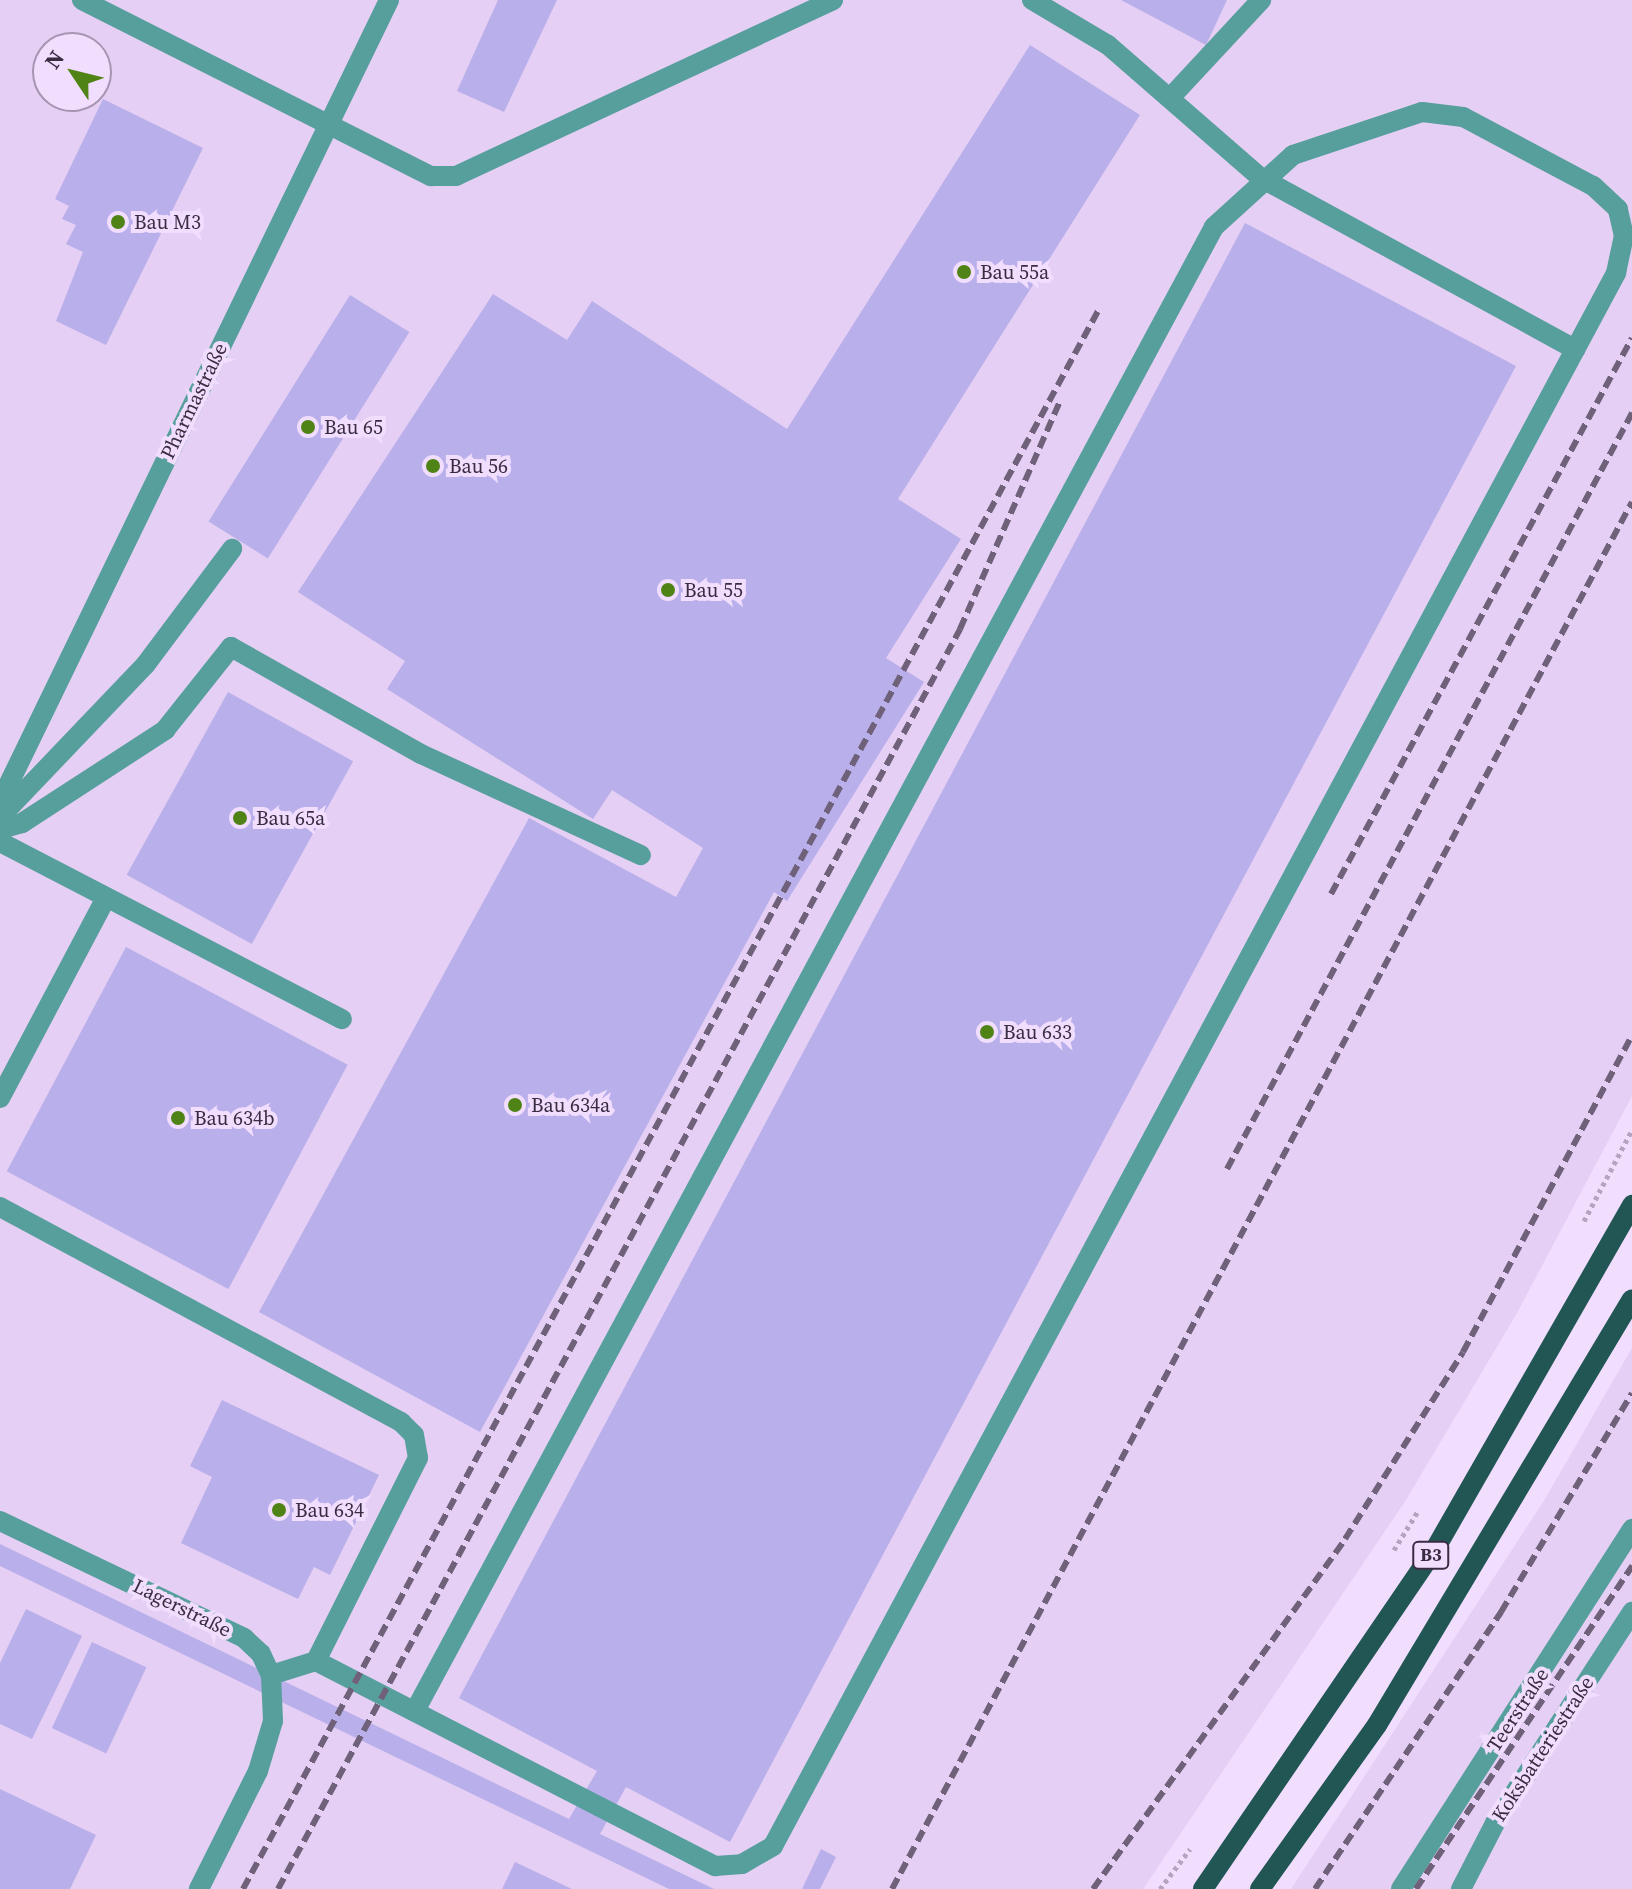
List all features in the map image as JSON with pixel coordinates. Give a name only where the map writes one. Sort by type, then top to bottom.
[{"type":"main road","name":"B3","points":[[1203,1889],[1434,1551],[1632,1205]]},
{"type":"main road","name":"B3","points":[[1260,1889],[1377,1725],[1632,1299]]},
{"type":"street","points":[[82,0],[431,176],[456,176],[833,0]]},
{"type":"street","name":"Pharmastraße","points":[[0,802],[389,0]]},
{"type":"street","points":[[1032,0],[1108,45],[1261,178],[1575,349]]},
{"type":"street","points":[[1170,98],[1261,0]]},
{"type":"street","points":[[199,1889],[258,1771],[273,1721],[271,1675],[316,1661],[715,1866],[742,1864],[773,1846],[1616,273],[1624,236],[1618,209],[1593,186],[1463,117],[1422,112],[1293,155],[1261,178],[1214,227],[415,1711]]},
{"type":"street","points":[[0,817],[146,664],[232,549]]},
{"type":"street","points":[[0,829],[22,823],[165,730],[231,647],[421,754],[641,855]]},
{"type":"street","points":[[0,842],[342,1019]]},
{"type":"street","points":[[0,1098],[106,898]]},
{"type":"street","points":[[0,1207],[401,1422],[414,1435],[418,1458],[316,1661]]},
{"type":"street","name":"Lagerstraße","points":[[0,1521],[244,1638],[271,1675]]},
{"type":"street","name":"Teerstraße","points":[[1401,1889],[1632,1529]]},
{"type":"street","name":"Koksbatteriestraße","points":[[1461,1889],[1495,1823],[1632,1612]]},
{"type":"path","points":[[1576,1236],[1632,1130]]},
{"type":"path","points":[[1385,1565],[1424,1501]]},
{"type":"path","points":[[1160,1889],[1197,1839]]},
{"type":"shaded area","points":[[0,0],[1632,0],[1632,1096],[1517,1313],[1406,1500],[1143,1889],[0,1889]]},
{"type":"shaded area","points":[[1632,1348],[1632,1889],[1291,1889],[1545,1499]]},
{"type":"building","points":[[498,0],[557,0],[504,112],[457,91]]},
{"type":"building","points":[[1121,0],[1227,0],[1206,45]]},
{"type":"building","points":[[1030,45],[1140,115],[898,499],[961,539],[886,658],[924,682],[787,901],[774,892],[480,1432],[259,1312],[529,818],[676,897],[703,848],[612,790],[593,819],[387,689],[405,661],[298,592],[493,294],[567,340],[592,301],[787,429]]},
{"type":"building","name":"Bau M3","points":[[112,103],[203,148],[106,345],[56,321],[83,252],[66,244],[76,225],[62,219],[69,206],[55,199],[97,112],[112,112]]},
{"type":"building","name":"Bau 633","points":[[1245,223],[1516,366],[730,1842],[626,1787],[600,1834],[714,1889],[669,1889],[0,1566],[0,1544],[569,1819],[597,1771],[459,1698]]},
{"type":"building","name":"Bau 65","points":[[350,295],[409,332],[268,559],[209,521]]},
{"type":"building","name":"Bau 65a","points":[[228,692],[353,761],[252,944],[127,875]]},
{"type":"building","name":"Bau 634b","points":[[126,947],[348,1065],[228,1289],[7,1171]]},
{"type":"building","name":"Bau 634","points":[[222,1400],[379,1475],[330,1575],[314,1567],[298,1599],[181,1543],[212,1477],[190,1466]]},
{"type":"building","points":[[26,1609],[82,1636],[32,1739],[0,1724],[0,1663]]},
{"type":"building","points":[[92,1642],[146,1667],[106,1753],[52,1728]]},
{"type":"building","points":[[0,1789],[96,1835],[70,1889],[0,1889]]},
{"type":"building","points":[[821,1849],[836,1857],[820,1889],[802,1889]]},
{"type":"building","points":[[515,1862],[572,1889],[502,1889]]},
{"type":"railway","points":[[243,1889],[1100,307]]},
{"type":"railway","points":[[1331,894],[1632,338]]},
{"type":"railway","points":[[278,1889],[960,629],[1061,399]]},
{"type":"railway","points":[[1227,1169],[1632,413]]},
{"type":"railway","points":[[892,1889],[1632,502]]},
{"type":"railway","points":[[1093,1889],[1345,1539],[1463,1352],[1632,1036]]},
{"type":"railway","points":[[1315,1889],[1501,1612],[1632,1393]]},
{"type":"railway","points":[[1416,1889],[1632,1566]]},
{"type":"place","name":"Bau M3","points":[[118,222]]},
{"type":"place","name":"Bau 55a","points":[[964,272]]},
{"type":"place","name":"Bau 65","points":[[308,427]]},
{"type":"place","name":"Bau 56","points":[[433,466]]},
{"type":"place","name":"Bau 55","points":[[668,590]]},
{"type":"place","name":"Bau 65a","points":[[240,818]]},
{"type":"place","name":"Bau 633","points":[[987,1032]]},
{"type":"place","name":"Bau 634a","points":[[515,1105]]},
{"type":"place","name":"Bau 634b","points":[[178,1118]]},
{"type":"place","name":"Bau 634","points":[[279,1510]]}]
